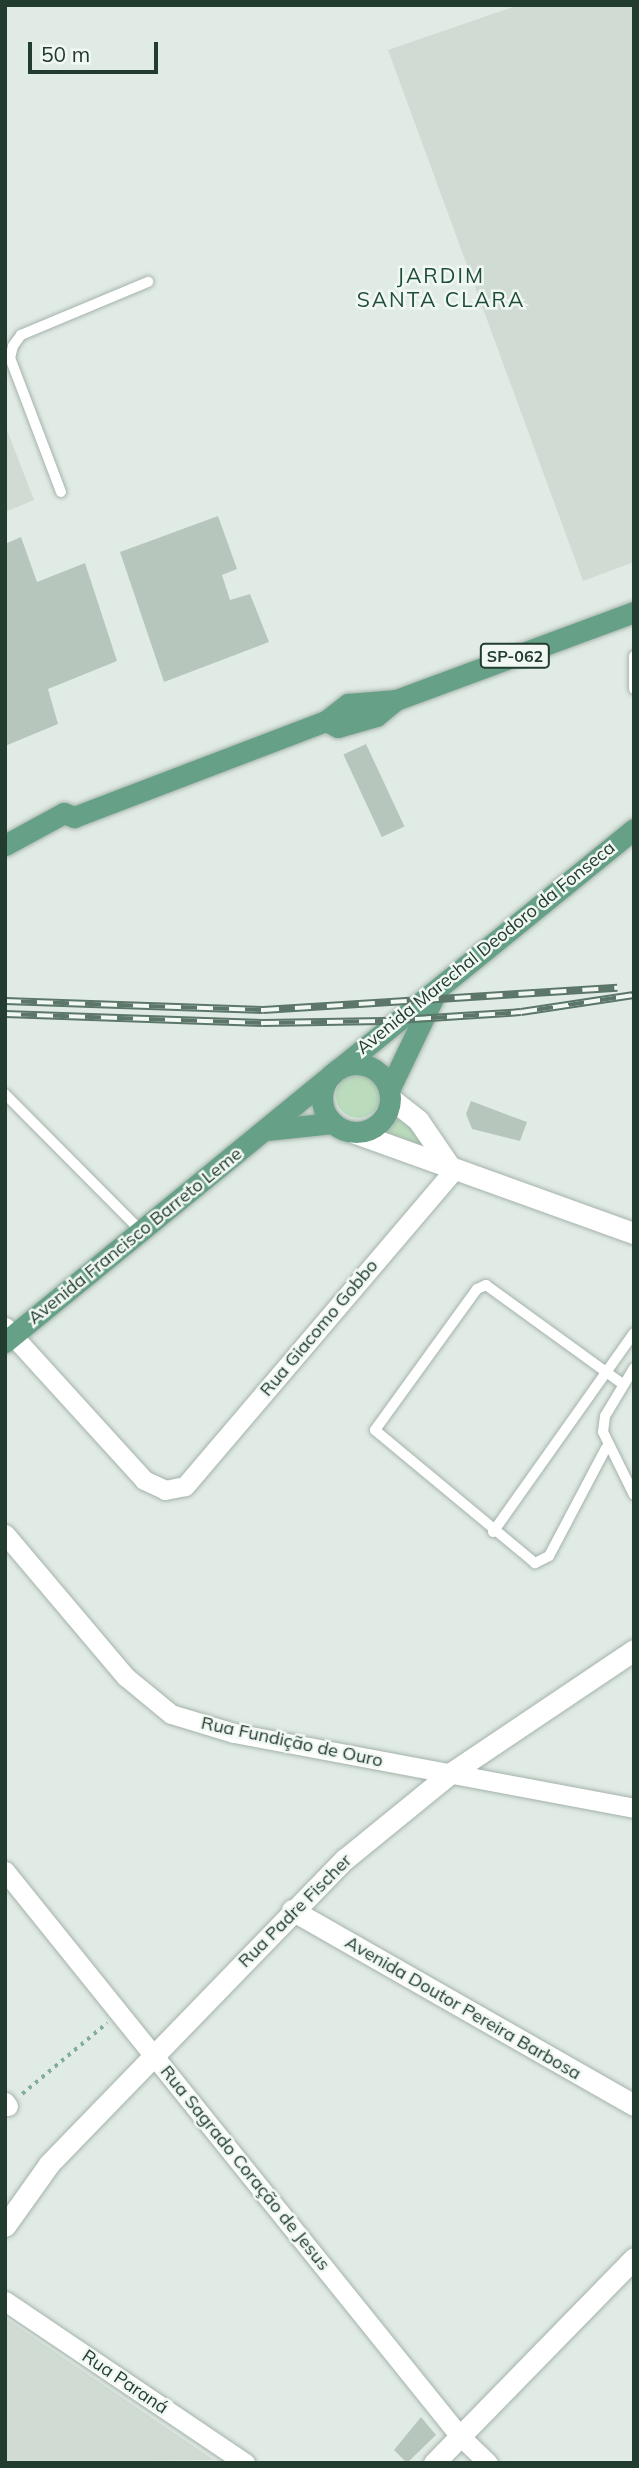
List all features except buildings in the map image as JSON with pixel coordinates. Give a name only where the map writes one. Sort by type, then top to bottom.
[{"type":"main road","name":"SP-062","points":[[12,842],[32,842],[69,826],[74,817],[326,721],[347,725],[376,716],[396,700],[634,612]]},
{"type":"main road","name":"Avenida Marechal Deodoro da Fonseca","points":[[336,1071],[634,829]]},
{"type":"main road","points":[[352,1132],[382,1121],[390,1094],[440,985]]},
{"type":"main road","points":[[333,1123],[323,1104],[336,1071],[370,1067],[390,1094],[418,1120],[453,1171]]},
{"type":"main road","name":"Avenida Francisco Barreto Leme","points":[[8,1335],[141,1231],[336,1071]]},
{"type":"main road","points":[[264,1130],[333,1123],[453,1171],[634,1233]]},
{"type":"main road","name":"Rua Padre Fischer","points":[[5,2226],[49,2164],[292,1910],[448,1775],[634,1650]]},
{"type":"main road","name":"Avenida Doutor Pereira Barbosa","points":[[292,1910],[634,2105]]},
{"type":"main road","points":[[434,2463],[634,2258]]},
{"type":"street","name":"Rua Giacomo Gobbo","points":[[8,1335],[144,1480],[164,1490],[185,1486],[453,1171]]},
{"type":"street","name":"Rua Fundição de Ouro","points":[[5,1534],[126,1677],[172,1714],[234,1733],[634,1808]]},
{"type":"street","name":"Rua Sagrado Coração de Jesus","points":[[5,1871],[459,2435],[488,2463]]},
{"type":"street","name":"Rua Paraná","points":[[5,2301],[245,2463]]},
{"type":"lane","points":[[61,492],[10,358],[13,346],[21,335],[148,282]]},
{"type":"lane","points":[[634,656],[634,689]]},
{"type":"lane","points":[[5,1094],[141,1231]]},
{"type":"lane","points":[[606,1448],[549,1556],[535,1563],[493,1532],[381,1439],[375,1430],[381,1417],[486,1285],[607,1376],[624,1385]]},
{"type":"lane","points":[[493,1532],[607,1376],[634,1333]]},
{"type":"lane","points":[[634,1368],[605,1416],[606,1448],[634,1495]]},
{"type":"path","points":[[7,2104],[120,2012]]},
{"type":"shaded area","points":[[519,5],[634,5],[634,562],[583,581],[388,50]]},
{"type":"shaded area","points":[[5,425],[34,500],[5,512]]},
{"type":"shaded area","points":[[5,2318],[214,2460],[5,2463]]},
{"type":"green space","points":[[358,1074],[373,1081],[380,1096],[373,1111],[358,1118],[343,1111],[336,1096],[343,1081]]},
{"type":"green space","points":[[399,1108],[431,1150],[374,1134]]},
{"type":"railway","points":[[5,1001],[263,1010],[617,988]]},
{"type":"railway","points":[[5,1014],[263,1023],[383,1021],[521,1012],[634,995]]},
{"type":"district","name":"JARDIM SANTA CLARA","points":[[441,287]]}]
